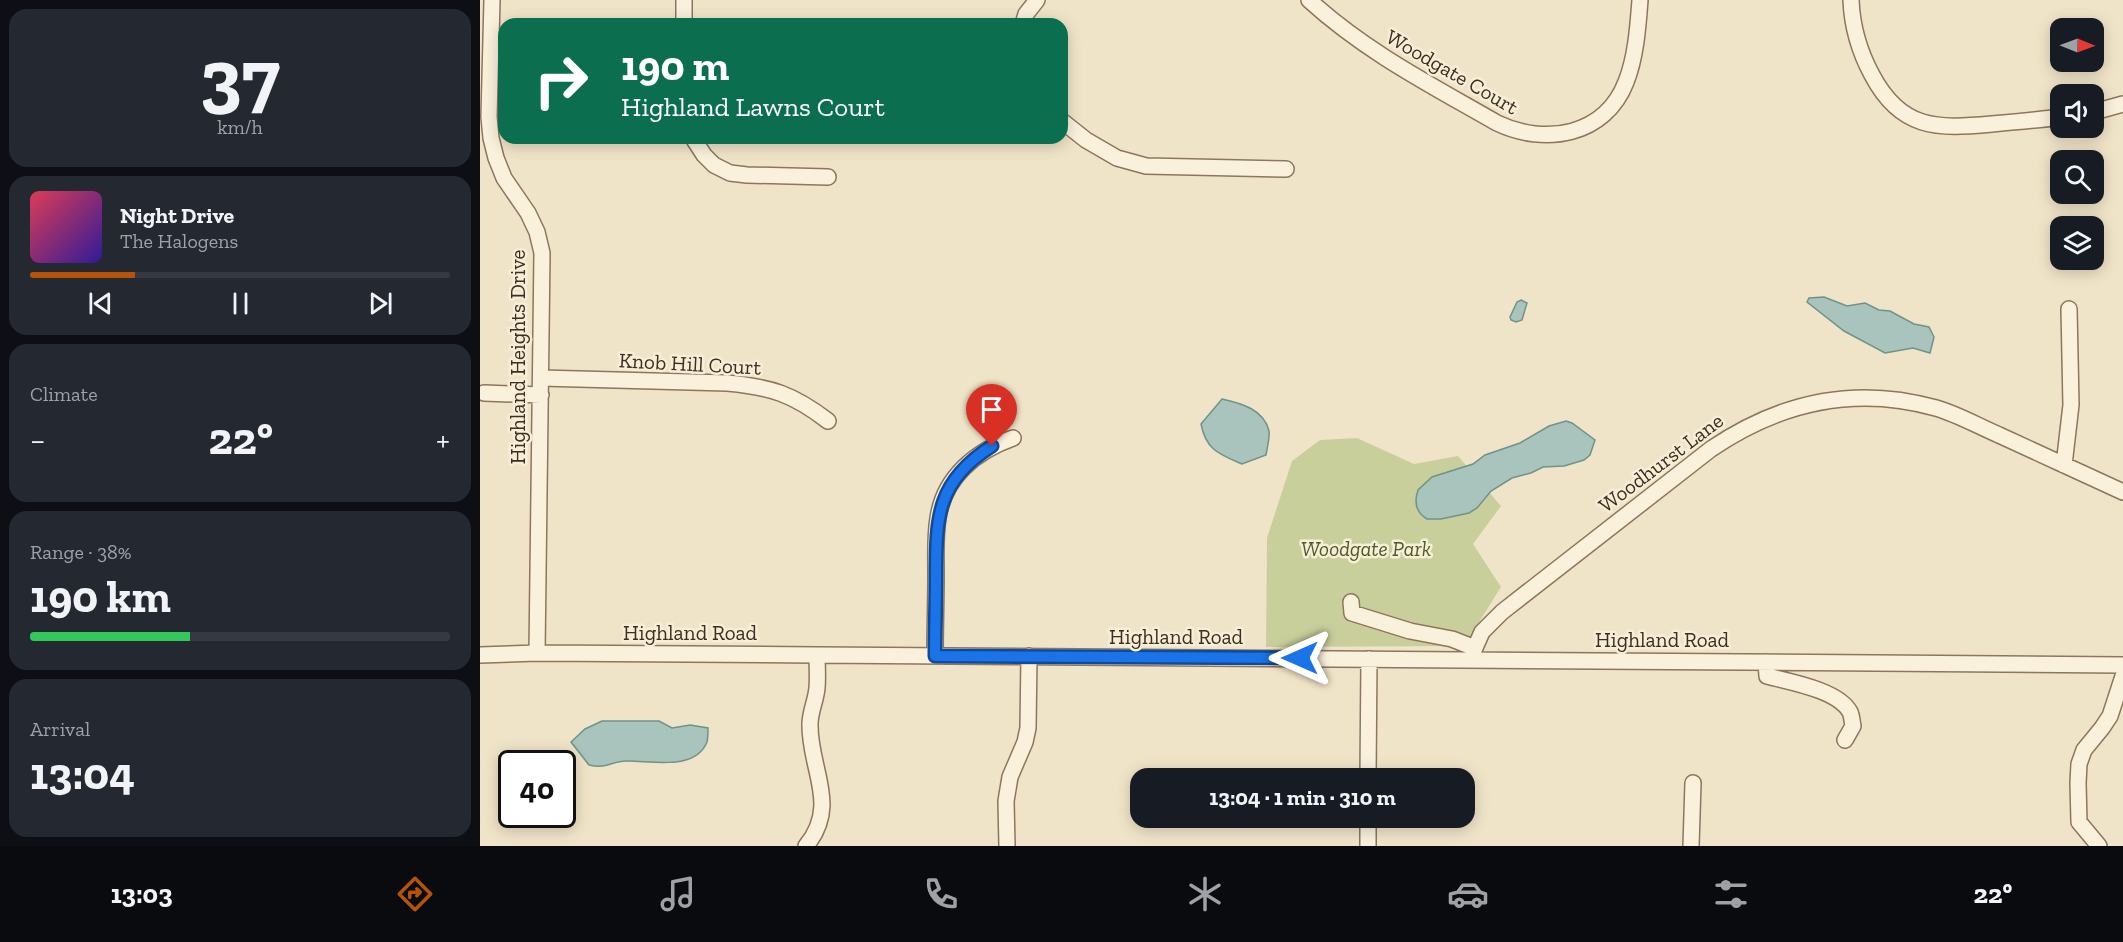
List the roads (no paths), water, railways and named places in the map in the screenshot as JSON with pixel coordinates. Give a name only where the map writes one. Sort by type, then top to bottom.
[{"type":"street","name":"Highland Heights Drive","points":[[492,0],[490,138],[504,178],[528,213],[537,232],[542,253],[537,653]]},
{"type":"street","points":[[684,0],[684,18]]},
{"type":"street","points":[[1025,18],[1037,0]]},
{"type":"street","name":"Woodgate Court","points":[[1309,0],[1336,25],[1370,50],[1515,132],[1553,136],[1573,132],[1590,124],[1605,113],[1617,98],[1626,82],[1631,64],[1640,0]]},
{"type":"street","points":[[1851,0],[1856,36],[1865,63],[1878,88],[1890,103],[1905,115],[1922,123],[1940,127],[2050,118]]},
{"type":"street","points":[[2104,109],[2123,104]]},
{"type":"street","points":[[1068,126],[1086,140],[1117,158],[1146,166],[1286,169]]},
{"type":"street","points":[[697,144],[714,165],[730,173],[828,177]]},
{"type":"street","points":[[2064,465],[2071,405],[2069,309]]},
{"type":"street","name":"Knob Hill Court","points":[[541,378],[727,383],[756,386],[784,393],[810,407],[828,421]]},
{"type":"street","points":[[483,393],[540,395]]},
{"type":"street","name":"Woodhurst Lane","points":[[1472,654],[1482,632],[1502,612],[1711,449],[1738,430],[1798,406],[1830,400],[1883,398],[1938,408],[2123,492]]},
{"type":"street","points":[[935,656],[938,515],[957,475],[973,458],[992,446],[1013,438]]},
{"type":"street","points":[[1351,602],[1352,613],[1410,631],[1452,639],[1472,654]]},
{"type":"street","name":"Highland Road","points":[[480,655],[537,653],[1369,659],[1472,654],[1766,662],[2123,665]]},
{"type":"street","points":[[806,846],[819,824],[823,806],[822,786],[810,729],[817,688],[817,655]]},
{"type":"street","points":[[1007,846],[1006,801],[1010,777],[1025,742],[1028,728],[1029,656]]},
{"type":"street","points":[[1368,768],[1369,659]]},
{"type":"street","points":[[1766,662],[1767,676],[1817,689],[1836,699],[1850,712],[1853,726],[1845,740]]},
{"type":"street","points":[[2099,846],[2079,822],[2079,764],[2084,750],[2110,716],[2123,675]]},
{"type":"street","points":[[1691,846],[1693,783]]},
{"type":"street","points":[[1368,828],[1368,846]]},
{"type":"water","points":[[1824,297],[1847,306],[1865,303],[1879,310],[1890,311],[1914,324],[1929,327],[1934,337],[1930,353],[1913,348],[1885,353],[1844,331],[1807,302],[1809,298]]},
{"type":"water","points":[[1521,300],[1527,303],[1522,320],[1516,322],[1510,317],[1517,302]]},
{"type":"water","points":[[1222,399],[1250,408],[1262,417],[1269,431],[1266,455],[1242,464],[1220,454],[1206,440],[1201,424]]},
{"type":"water","points":[[1566,421],[1595,440],[1590,455],[1584,460],[1564,466],[1543,467],[1512,478],[1491,491],[1477,508],[1469,513],[1441,519],[1427,519],[1418,510],[1416,499],[1418,490],[1432,477],[1473,464],[1485,455],[1520,443],[1549,426]]},
{"type":"water","points":[[602,721],[659,721],[672,728],[690,725],[708,728],[707,742],[701,751],[682,761],[625,761],[604,766],[589,765],[571,742],[585,729]]},
{"type":"park label","name":"Woodgate Park","points":[[1366,549]]}]
